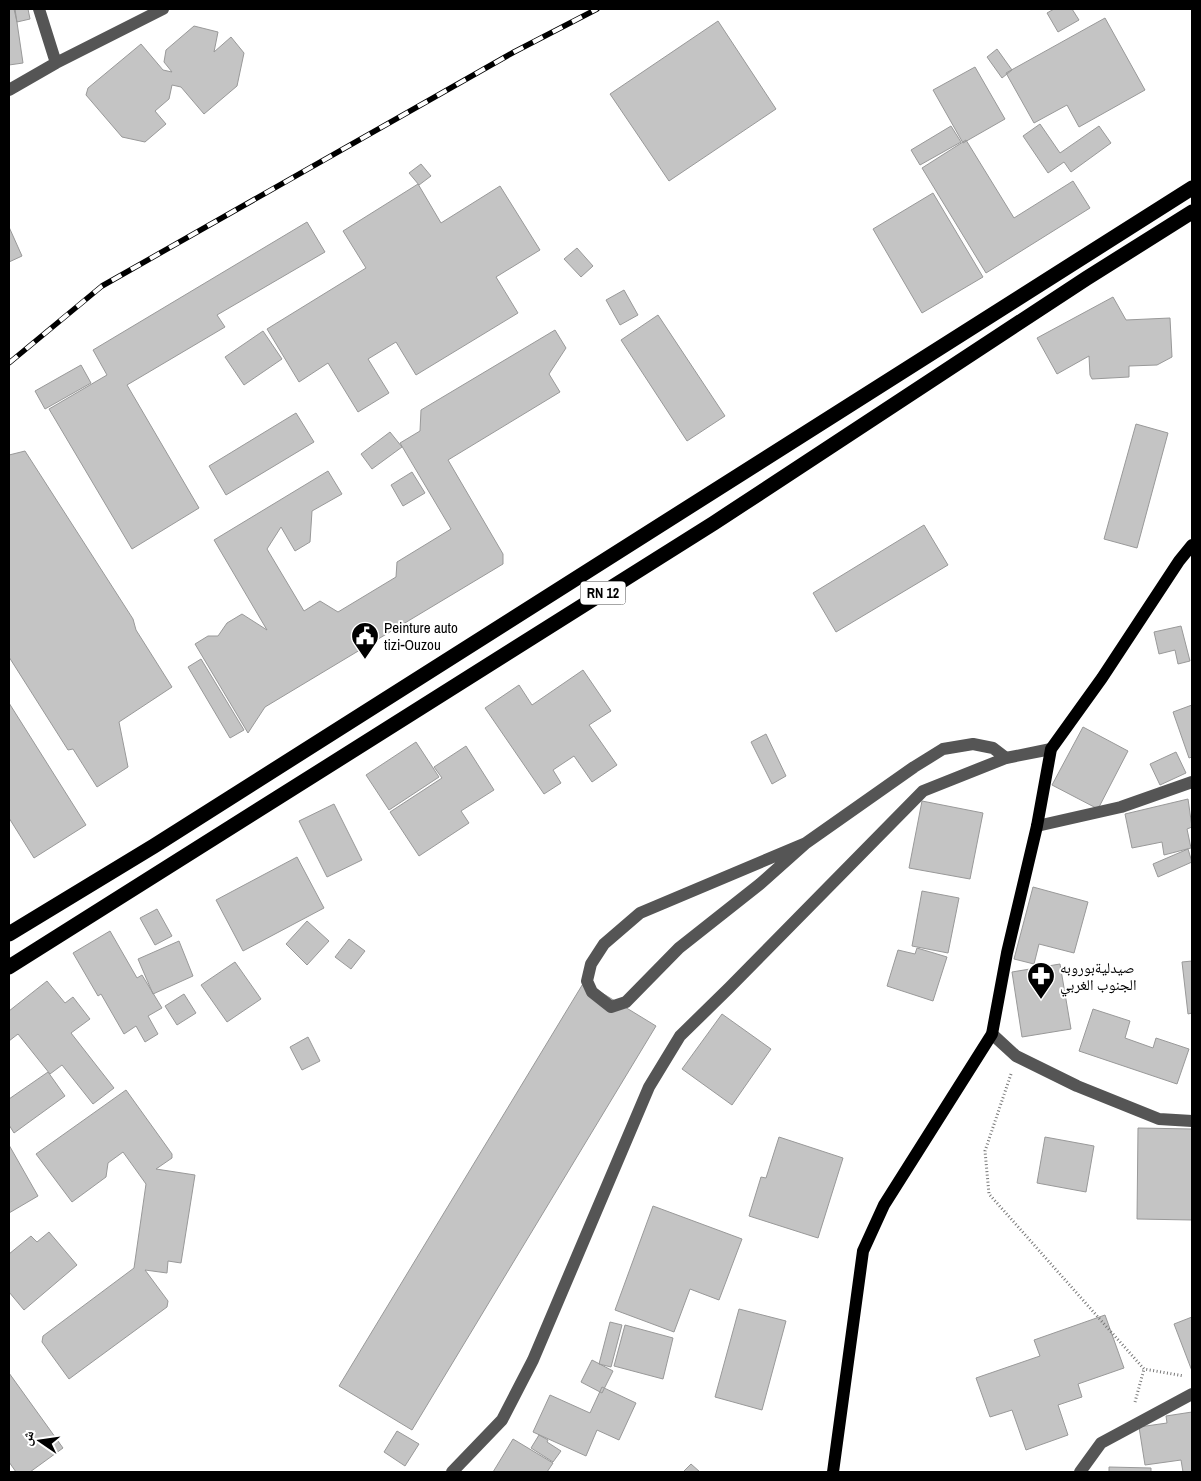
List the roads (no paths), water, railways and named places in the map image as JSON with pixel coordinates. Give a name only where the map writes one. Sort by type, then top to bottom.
[{"type":"highway","name":"RN 12","points":[[9,934],[154,846],[1192,188]]},
{"type":"highway","name":"RN 12","points":[[9,967],[714,523],[1087,278],[1192,212]]},
{"type":"main road","points":[[834,1472],[863,1251],[884,1205],[992,1034],[1007,953],[1037,826],[1051,749],[1102,678],[1179,561],[1192,546]]},
{"type":"street","points":[[39,9],[56,63]]},
{"type":"street","points":[[9,90],[56,63],[163,9]]},
{"type":"street","points":[[806,843],[640,913],[604,944],[591,964],[588,981],[592,992],[611,1007],[626,1002],[679,948],[760,884],[806,843],[914,767],[943,750],[972,744],[993,748],[1006,758]]},
{"type":"street","points":[[452,1472],[502,1420],[534,1360],[649,1087],[680,1036],[730,988],[923,791],[1006,758],[1051,749]]},
{"type":"street","points":[[1037,826],[1122,807],[1192,782]]},
{"type":"street","points":[[992,1034],[1016,1056],[1077,1086],[1159,1119],[1192,1121]]},
{"type":"street","points":[[1080,1472],[1101,1443],[1192,1394]]},
{"type":"railway","points":[[9,363],[102,286],[514,52],[597,9]]},
{"type":"place","name":"Peinture auto tizi-Ouzou","points":[[365,660]]},
{"type":"place","name":"صيدليةبوروبه الجنوب الغربي","points":[[1041,1000]]}]
